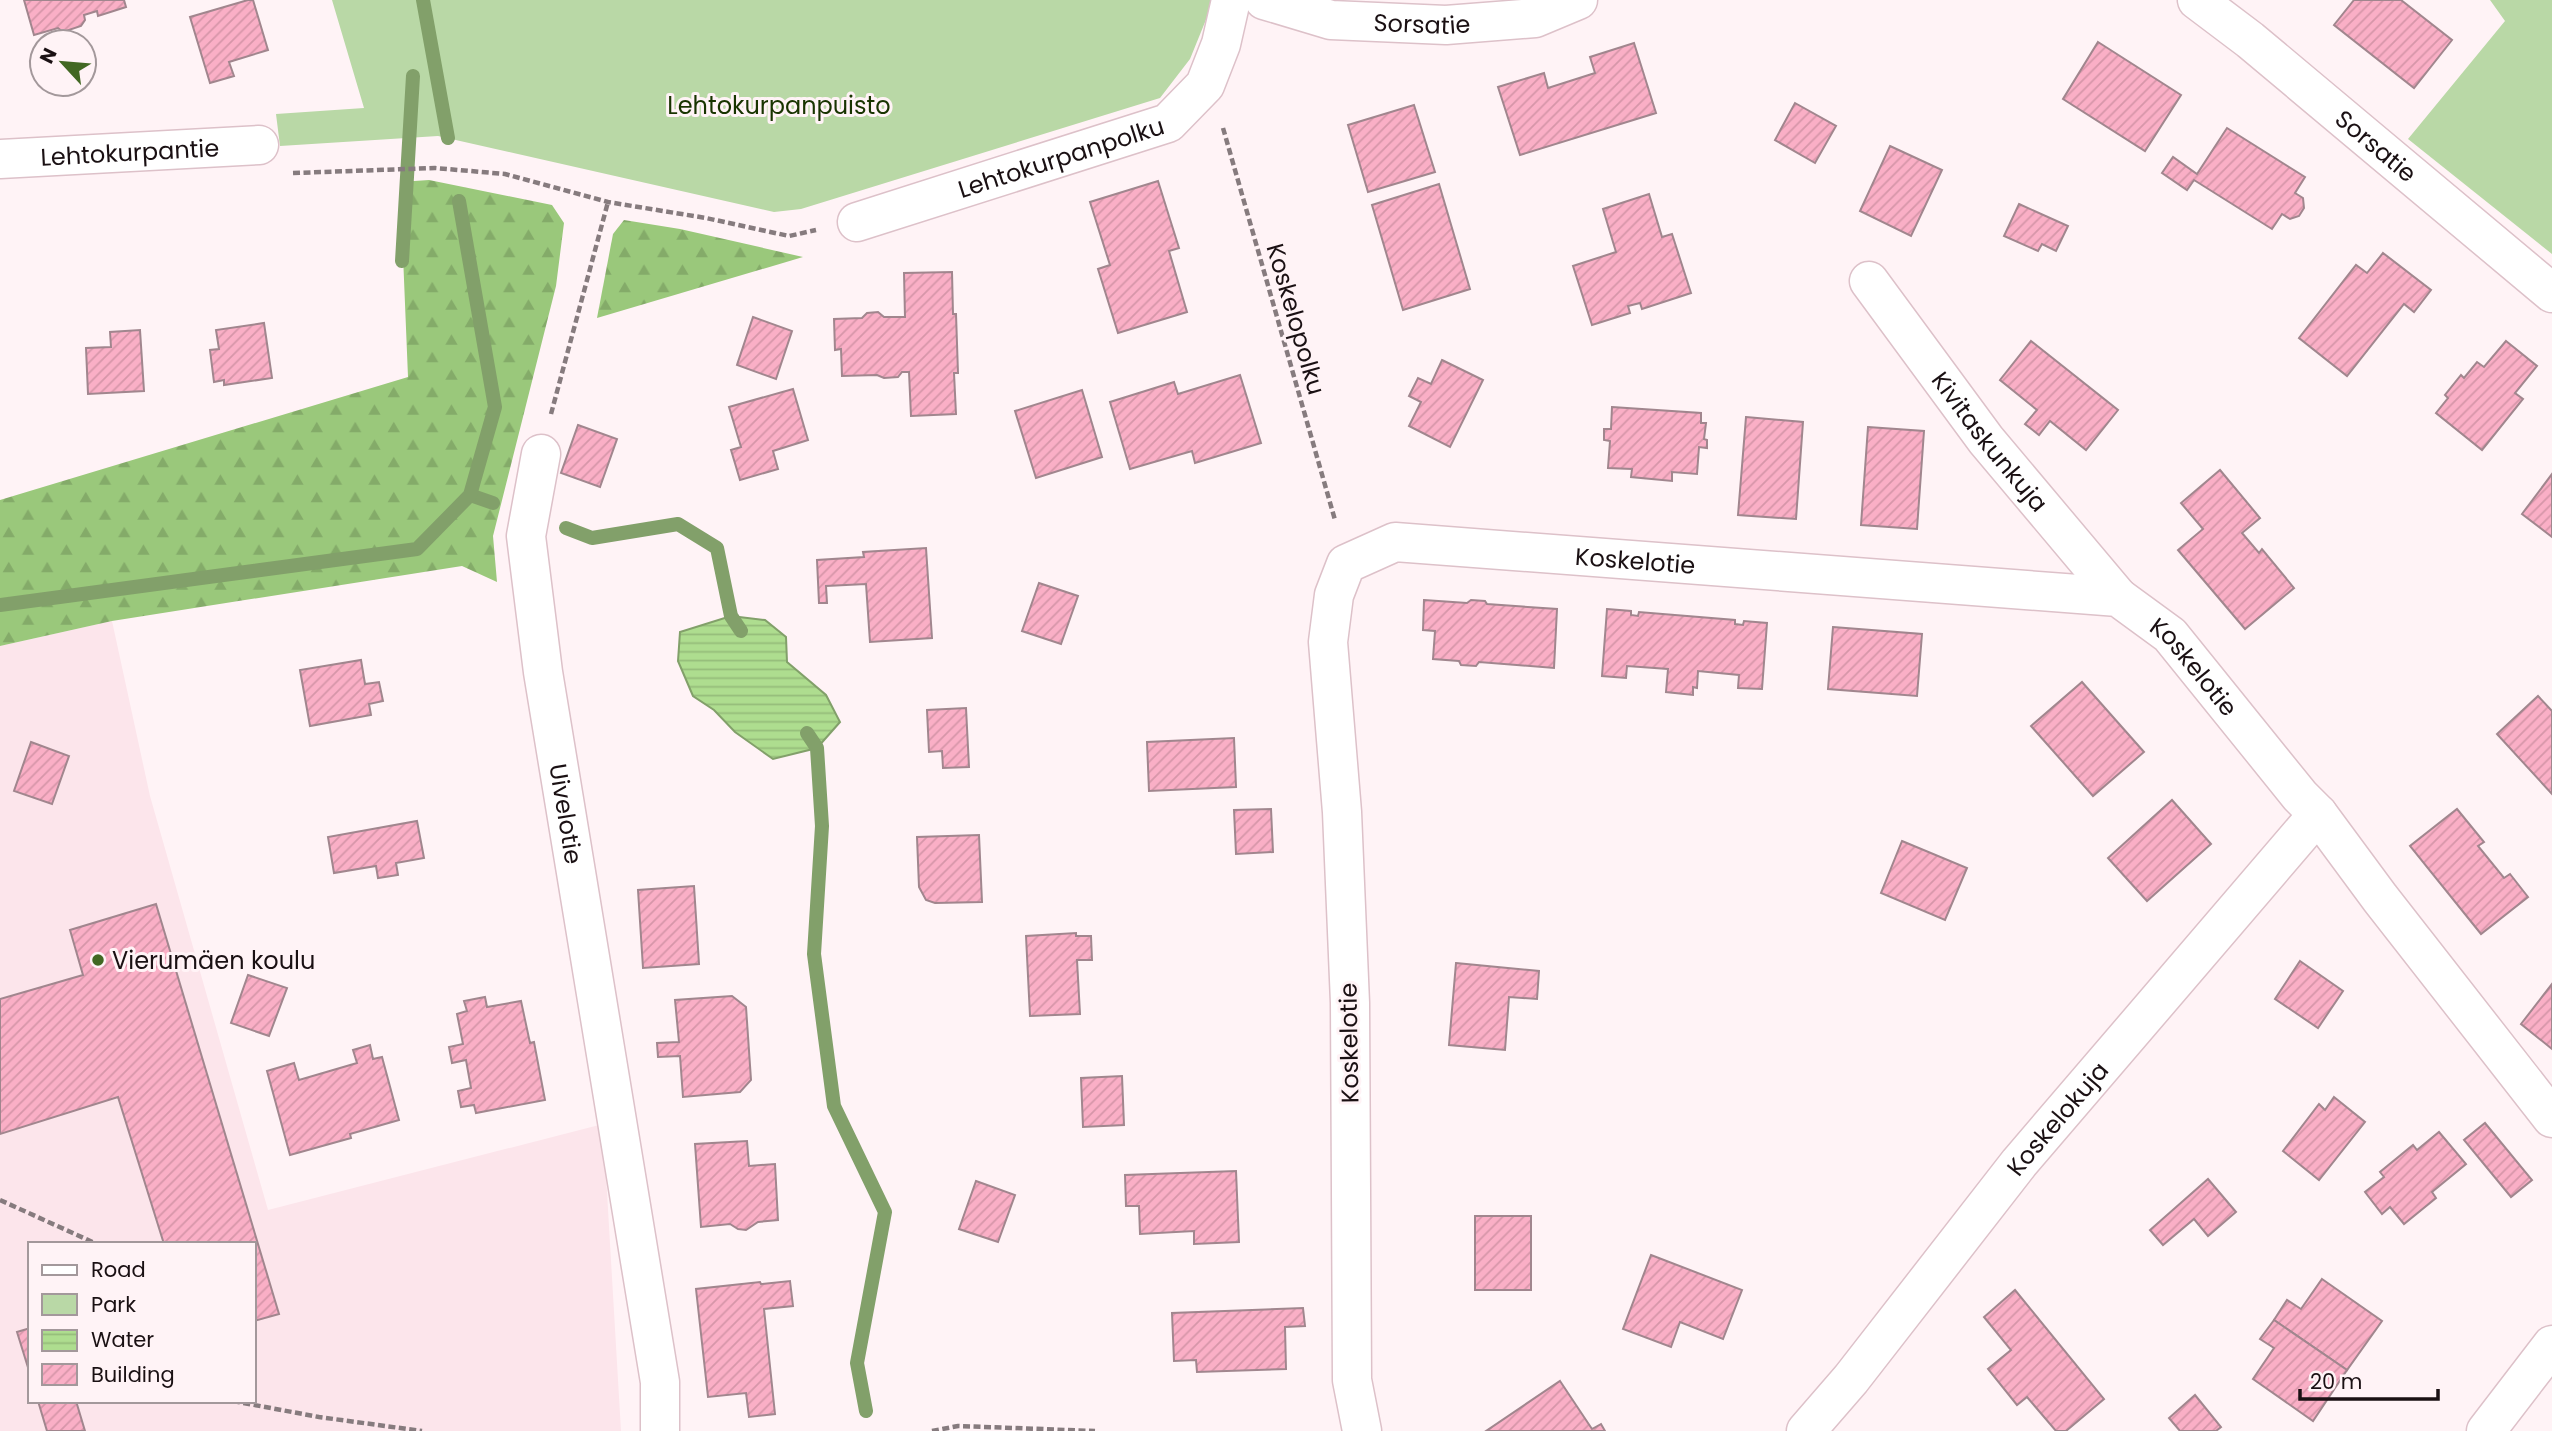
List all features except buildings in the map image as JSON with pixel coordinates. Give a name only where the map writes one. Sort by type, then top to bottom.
[{"type":"street","name":"Lehtokurpanpolku","points":[[857,222],[1168,123],[1205,85],[1221,44],[1231,0]]},
{"type":"street","name":"Sorsatie","points":[[1264,0],[1331,20],[1446,25],[1535,18],[1578,0]]},
{"type":"street","name":"Sorsatie","points":[[2197,0],[2250,40],[2552,293]]},
{"type":"street","name":"Lehtokurpantie","points":[[1,152],[258,145]]},
{"type":"street","name":"Kivitaskunkuja","points":[[1870,281],[1986,440],[2118,597]]},
{"type":"street","name":"Uivelotie","points":[[541,454],[526,536],[543,672],[660,1382],[660,1431]]},
{"type":"street","name":"Koskelotie","points":[[1362,1431],[1352,1380],[1350,1003],[1342,812],[1328,642],[1334,595],[1346,564],[1395,542],[2118,597],[2170,635],[2300,796],[2318,814],[2380,898],[2552,1118]]},
{"type":"street","name":"Koskelokuja","points":[[1805,1431],[1851,1379],[2019,1163],[2318,814]]},
{"type":"street","points":[[2486,1431],[2552,1345]]},
{"type":"path","name":"Koskelopolku","points":[[1205,85],[1219,116],[1346,564]]},
{"type":"path","points":[[376,170],[435,168],[505,174],[608,202],[706,218],[789,236],[857,222]]},
{"type":"path","points":[[541,454],[608,202]]},
{"type":"path","points":[[0,1200],[93,1242]]},
{"type":"path","points":[[244,1403],[319,1417],[422,1431]]},
{"type":"path","points":[[932,1431],[958,1426],[1095,1431]]},
{"type":"shaded area","name":"Vierumäen koulu","points":[[112,621],[150,796],[268,1210],[603,1124],[621,1431],[0,1431],[0,646]]},
{"type":"green space","name":"Lehtokurpanpuisto","points":[[332,0],[1214,0],[1190,59],[1160,98],[801,209],[774,212],[438,136],[280,146],[276,114],[364,108]]},
{"type":"green space","points":[[2490,0],[2552,0],[2552,254],[2408,139],[2505,21]]},
{"type":"green space","points":[[429,180],[552,205],[564,223],[556,286],[493,536],[497,582],[462,566],[112,621],[0,646],[0,500],[408,377],[400,182]]},
{"type":"green space","points":[[624,220],[680,229],[803,257],[597,318],[613,234]]},
{"type":"water","points":[[731,616],[765,620],[786,637],[787,662],[826,695],[840,722],[817,748],[773,759],[735,732],[714,710],[693,696],[678,661],[680,632]]},
{"type":"waterway","points":[[423,0],[448,138]]},
{"type":"waterway","points":[[402,261],[413,76]]},
{"type":"waterway","points":[[0,605],[417,549],[470,495],[495,407],[459,201]]},
{"type":"waterway","points":[[470,495],[493,503]]},
{"type":"waterway","points":[[566,528],[592,538],[678,524],[717,548],[731,616],[741,631]]},
{"type":"waterway","points":[[807,733],[817,748],[822,826],[814,954],[834,1106],[885,1212],[857,1363],[866,1411]]},
{"type":"place","name":"Vierumäen koulu","points":[[98,960]]}]
